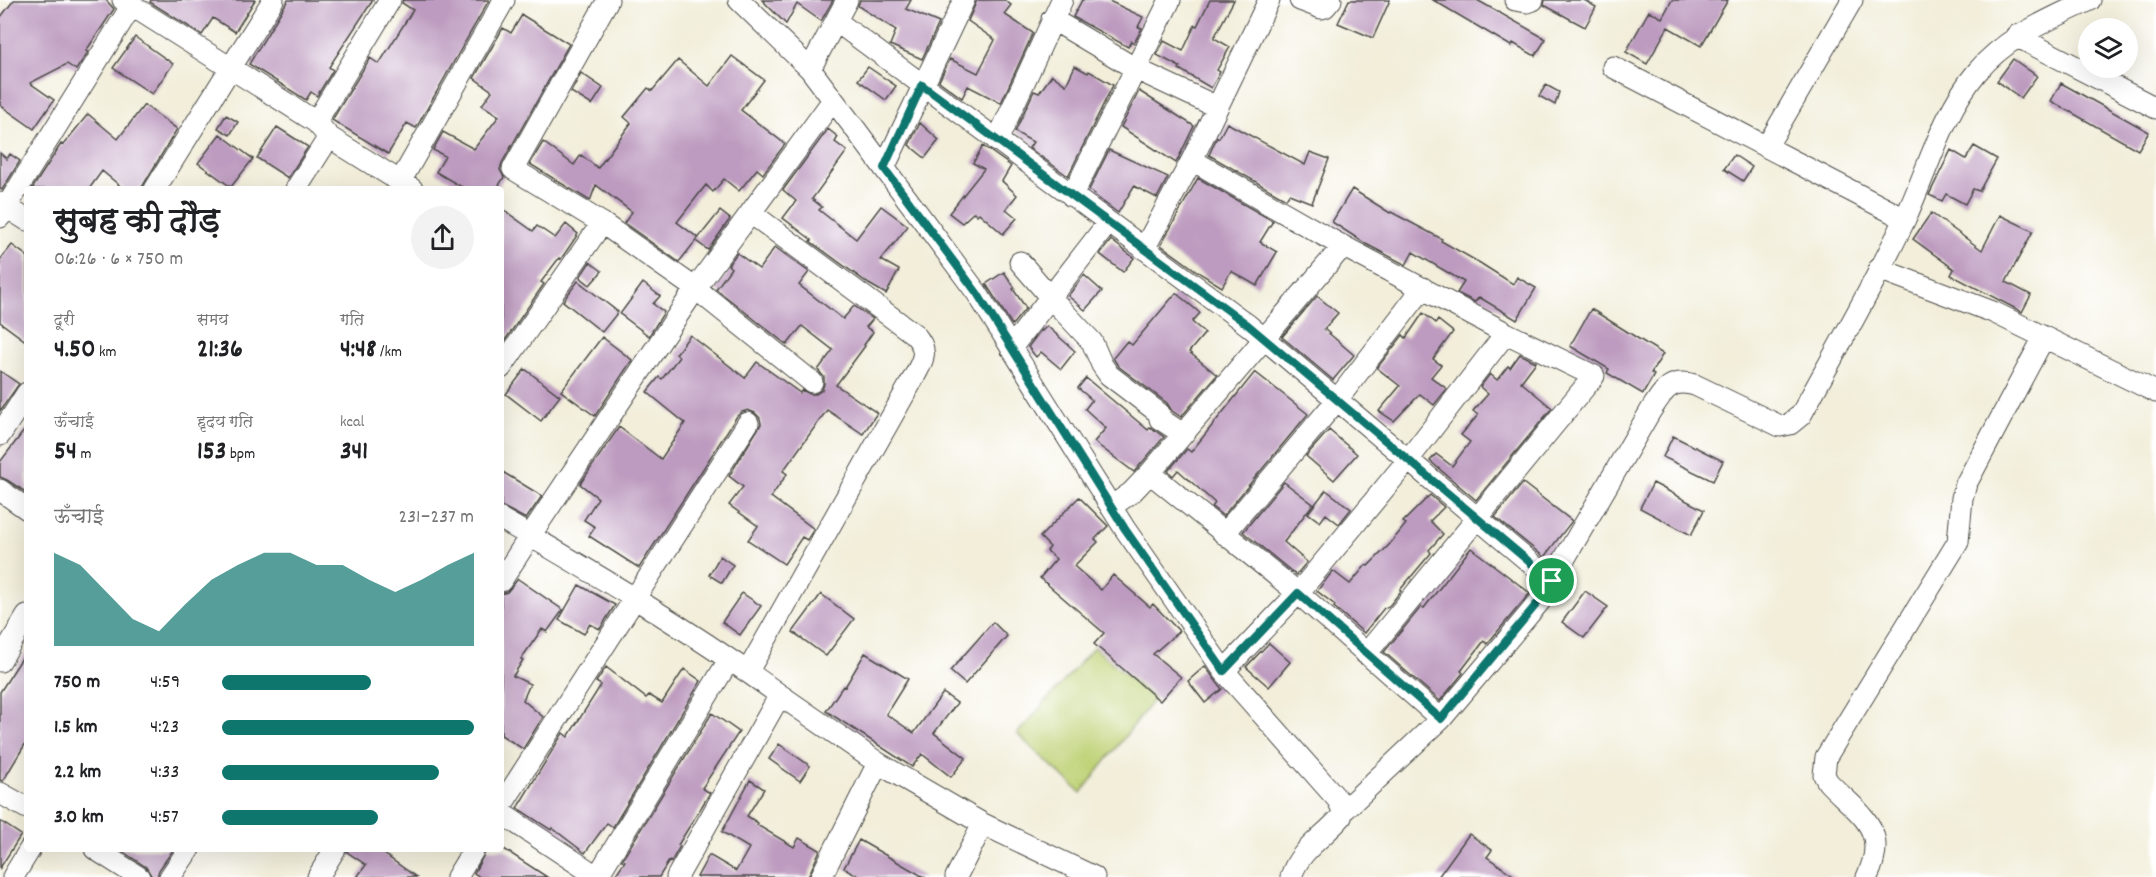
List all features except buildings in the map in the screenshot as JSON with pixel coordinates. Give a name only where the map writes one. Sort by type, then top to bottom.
[{"type":"street","points":[[157,186],[273,0]]},
{"type":"street","points":[[297,186],[323,129],[390,0]]},
{"type":"street","points":[[24,219],[2,209],[135,4],[229,69],[406,185],[504,0]]},
{"type":"street","points":[[608,0],[513,169],[602,223],[696,289],[812,382]]},
{"type":"street","points":[[739,0],[810,69],[884,168],[977,293],[1111,507],[1224,671],[1338,800],[1343,811]]},
{"type":"street","points":[[810,69],[847,0]]},
{"type":"street","points":[[884,168],[964,0]]},
{"type":"street","points":[[998,141],[1062,0]]},
{"type":"street","points":[[1072,196],[1170,0]]},
{"type":"street","points":[[1144,249],[1192,160],[1269,0]]},
{"type":"street","points":[[1300,0],[1321,9],[1331,0]]},
{"type":"street","points":[[1515,0],[1527,2],[1533,0]]},
{"type":"street","points":[[1767,146],[1852,0]]},
{"type":"street","points":[[1289,873],[1302,853],[1336,824],[1343,811],[1441,719],[1540,600],[1663,392],[1673,384],[1684,382],[1695,385],[1780,426],[1795,421],[1801,415],[1905,219],[1952,111],[1964,89],[1977,72],[2016,36],[2090,0]]},
{"type":"street","points":[[1052,19],[1136,69],[1217,107]]},
{"type":"street","points":[[836,21],[1265,340],[1552,581]]},
{"type":"street","points":[[2016,36],[2156,108]]},
{"type":"street","points":[[1613,67],[1905,219]]},
{"type":"street","points":[[504,576],[696,289],[833,100]]},
{"type":"street","points":[[1192,160],[1343,246],[1506,333],[1594,376],[1366,654]]},
{"type":"street","points":[[748,671],[925,355],[922,343],[914,334],[751,213]]},
{"type":"street","points":[[1011,348],[1108,222]]},
{"type":"street","points":[[504,364],[602,223]]},
{"type":"street","points":[[1111,507],[1132,492],[1150,473],[1343,246]]},
{"type":"street","points":[[1020,262],[1092,342],[1109,375],[1159,413],[1160,419],[1183,434]]},
{"type":"street","points":[[1879,269],[1993,312],[2156,392]]},
{"type":"street","points":[[1224,534],[1337,400],[1422,288]]},
{"type":"street","points":[[1224,671],[1298,593],[1408,460],[1506,333]]},
{"type":"street","points":[[1868,877],[1876,852],[1870,827],[1858,809],[1828,782],[1824,775],[1826,757],[1958,542],[1962,498],[1966,484],[2044,337]]},
{"type":"street","points":[[0,435],[24,398]]},
{"type":"street","points":[[504,801],[748,423]]},
{"type":"street","points":[[1150,473],[1298,593],[1441,719]]},
{"type":"street","points":[[0,490],[24,507]]},
{"type":"street","points":[[504,521],[748,671],[878,763],[983,824],[1094,877]]},
{"type":"street","points":[[0,661],[24,621]]},
{"type":"street","points":[[504,815],[598,877],[729,660]]},
{"type":"street","points":[[677,877],[780,695]]},
{"type":"street","points":[[821,877],[878,763]]},
{"type":"street","points":[[0,793],[24,805]]},
{"type":"street","points":[[956,877],[983,824]]},
{"type":"street","points":[[13,877],[28,852]]},
{"type":"street","points":[[100,852],[139,877]]},
{"type":"street","points":[[170,877],[187,852]]},
{"type":"street","points":[[318,877],[333,852]]},
{"type":"street","points":[[457,877],[472,852]]},
{"type":"green space","points":[[1094,647],[1154,699],[1081,793],[1017,734]]},
{"type":"route","points":[[922,85],[1248,325],[1552,581],[1540,600],[1441,719],[1298,593],[1224,671],[1125,529],[977,293],[884,168],[922,85]]}]
